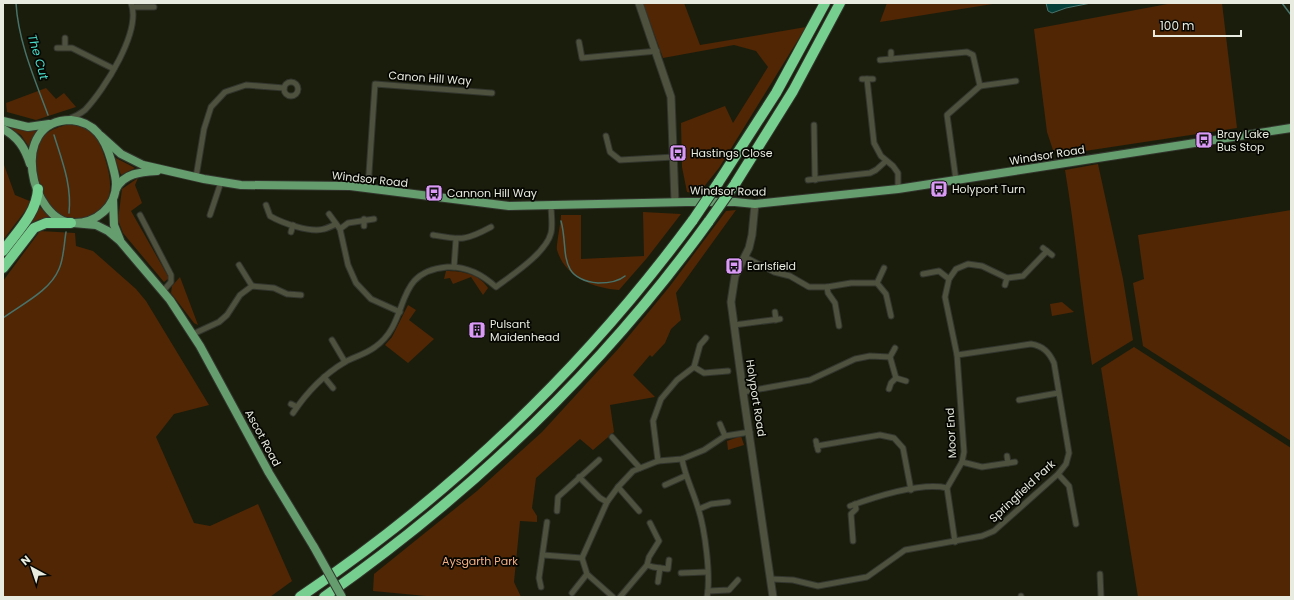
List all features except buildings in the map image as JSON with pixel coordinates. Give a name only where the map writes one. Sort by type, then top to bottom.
[{"type":"highway","points":[[300,597],[402,523],[456,478],[510,430],[560,379],[608,326],[654,271],[693,220],[718,183],[776,93],[825,3]]},
{"type":"highway","points":[[324,597],[387,552],[484,471],[567,391],[631,321],[666,279],[735,184],[793,92],[840,3]]},
{"type":"highway","points":[[3,251],[32,211],[36,201],[38,189]]},
{"type":"highway","points":[[3,268],[34,228],[46,223],[72,223]]},
{"type":"main road","points":[[3,121],[33,127],[60,121],[76,120],[92,127],[101,136],[106,146],[112,166],[116,189],[113,200],[106,210],[97,217],[83,223],[72,223],[61,220],[48,209],[38,189],[21,144],[12,134],[3,129]]},
{"type":"main road","points":[[31,169],[33,150],[37,139],[43,131],[60,121]]},
{"type":"main road","name":"Windsor Road","points":[[101,136],[128,158],[162,170],[249,186],[330,185],[368,188],[500,205],[675,202],[735,202],[755,204],[898,190],[1291,128]]},
{"type":"main road","name":"Windsor Road","points":[[116,189],[123,180],[131,175],[162,170]]},
{"type":"main road","name":"Ascot Road","points":[[113,200],[114,225],[120,241]]},
{"type":"main road","name":"Ascot Road","points":[[72,223],[100,226],[120,241],[162,291],[193,334],[269,473],[314,547],[342,597]]},
{"type":"street","points":[[639,3],[657,51],[671,97],[675,202]]},
{"type":"street","points":[[60,121],[75,116],[84,110],[114,69],[129,40],[132,5],[154,7]]},
{"type":"street","points":[[65,38],[65,47]]},
{"type":"street","points":[[579,42],[582,58],[657,51]]},
{"type":"street","points":[[57,48],[72,48],[114,69]]},
{"type":"street","points":[[891,52],[891,59]]},
{"type":"street","points":[[880,60],[966,52],[973,55],[980,86]]},
{"type":"street","points":[[867,79],[874,144],[881,156],[898,173],[898,190]]},
{"type":"street","points":[[956,180],[947,115],[980,86],[1016,81]]},
{"type":"street","name":"Canon Hill Way","points":[[368,188],[375,84],[492,93]]},
{"type":"street","points":[[196,177],[204,129],[211,107],[225,92],[246,85],[284,88]]},
{"type":"street","points":[[84,110],[86,119],[92,127]]},
{"type":"street","points":[[814,125],[812,134],[815,180]]},
{"type":"street","points":[[606,136],[610,152],[620,160],[674,157]]},
{"type":"street","points":[[808,180],[870,172],[876,170],[886,161]]},
{"type":"street","points":[[210,215],[221,182]]},
{"type":"street","name":"Holyport Road","points":[[755,204],[752,235],[745,257],[735,276],[731,302],[773,597]]},
{"type":"street","points":[[266,205],[270,216],[284,224],[317,230],[336,224]]},
{"type":"street","points":[[293,413],[305,395],[324,377],[345,362],[375,347],[392,330],[409,287],[420,274],[437,268],[454,267],[483,275],[496,287],[541,249],[551,234],[551,205]]},
{"type":"street","points":[[329,214],[340,229],[348,265],[356,283],[371,299],[400,312]]},
{"type":"street","points":[[140,215],[172,275],[171,282],[162,291]]},
{"type":"street","points":[[340,229],[348,223],[374,219]]},
{"type":"street","points":[[364,220],[364,226]]},
{"type":"street","points":[[291,232],[293,225]]},
{"type":"street","points":[[433,235],[456,239],[471,238],[491,228]]},
{"type":"street","points":[[454,267],[456,239]]},
{"type":"street","points":[[923,274],[939,272],[949,279],[956,269],[968,264],[982,266],[1006,278],[1023,276],[1045,249],[1052,255]]},
{"type":"street","points":[[745,257],[774,272],[790,276],[809,287],[877,283]]},
{"type":"street","points":[[239,265],[252,286]]},
{"type":"street","points":[[877,283],[884,268]]},
{"type":"street","points":[[1005,285],[1006,278]]},
{"type":"street","name":"Moor End","points":[[948,488],[962,462],[964,452],[957,355],[951,342],[945,297],[949,279]]},
{"type":"street","points":[[877,283],[886,294],[891,316]]},
{"type":"street","points":[[193,334],[219,322],[226,315],[240,295],[252,286],[274,288],[287,296],[301,295]]},
{"type":"street","points":[[827,287],[828,293],[835,303],[839,326]]},
{"type":"street","points":[[734,325],[778,319],[775,312]]},
{"type":"street","points":[[658,461],[653,421],[661,399],[676,380],[694,367],[700,345],[706,338]]},
{"type":"street","points":[[332,340],[345,362]]},
{"type":"street","name":"Springfield Park","points":[[771,579],[793,580],[818,586],[867,577],[905,550],[982,536],[994,531],[1058,474],[1066,464],[1069,453],[1054,363],[1049,353],[1039,346],[1031,344],[957,355]]},
{"type":"street","points":[[895,348],[890,357],[896,378]]},
{"type":"street","points":[[743,392],[810,380],[855,359],[870,356],[890,357]]},
{"type":"street","points":[[694,367],[704,373],[728,372]]},
{"type":"street","points":[[324,377],[333,388]]},
{"type":"street","points":[[896,378],[906,381]]},
{"type":"street","points":[[889,389],[891,382],[896,378]]},
{"type":"street","points":[[1019,400],[1058,393]]},
{"type":"street","points":[[292,404],[297,407]]},
{"type":"street","points":[[720,424],[725,436]]},
{"type":"street","points":[[613,597],[587,574],[582,558],[607,502],[618,487],[633,471],[640,468],[658,461],[682,459],[704,450],[725,436],[750,432]]},
{"type":"street","points":[[817,446],[880,435],[894,438],[903,448],[910,490]]},
{"type":"street","points":[[612,437],[640,468]]},
{"type":"street","points":[[1007,456],[1008,463]]},
{"type":"street","points":[[682,459],[685,476],[699,509],[708,572],[708,594],[729,590],[738,580]]},
{"type":"street","points":[[557,511],[558,497],[599,460]]},
{"type":"street","points":[[962,462],[982,467],[1015,462]]},
{"type":"street","points":[[1058,474],[1069,486],[1076,524]]},
{"type":"street","points":[[666,485],[685,476]]},
{"type":"street","points":[[579,477],[600,498],[607,502]]},
{"type":"street","points":[[852,541],[851,514],[856,509],[852,505],[881,496],[910,490],[942,486],[948,488],[955,542]]},
{"type":"street","points":[[618,487],[639,511]]},
{"type":"street","points":[[699,509],[711,504],[728,502]]},
{"type":"street","points":[[541,587],[539,578],[547,522]]},
{"type":"street","points":[[620,597],[647,565],[649,556],[659,541],[650,523]]},
{"type":"street","points":[[543,555],[582,558]]},
{"type":"street","points":[[647,565],[668,569],[669,560]]},
{"type":"street","points":[[658,582],[660,568]]},
{"type":"street","points":[[681,573],[708,572]]},
{"type":"street","points":[[572,592],[587,574]]},
{"type":"street","points":[[1100,574],[1101,597]]},
{"type":"green space","points":[[643,3],[684,3],[700,45],[806,27],[719,168],[698,194],[687,192],[682,167],[681,123],[725,106],[733,123],[768,67],[756,51],[734,45],[663,58]]},
{"type":"green space","points":[[887,3],[999,3],[880,22]]},
{"type":"green space","points":[[1173,3],[1222,3],[1237,128],[1065,154],[1053,150],[1047,132],[1034,29]]},
{"type":"green space","points":[[46,88],[56,99],[64,93],[76,107],[36,120],[7,112],[6,103]]},
{"type":"green space","points":[[3,124],[28,131],[37,130],[29,147],[21,135]]},
{"type":"green space","points":[[70,124],[85,128],[95,136],[102,148],[110,181],[110,191],[104,207],[90,217],[78,219],[67,218],[58,213],[50,205],[39,184],[34,160],[37,144],[48,132]]},
{"type":"green space","points":[[114,157],[135,168],[121,175]]},
{"type":"green space","points":[[3,162],[15,195],[32,202],[3,240]]},
{"type":"green space","points":[[1098,164],[1123,279],[1133,340],[1092,365],[1065,170]]},
{"type":"green space","points":[[138,178],[135,185],[142,203],[131,211],[169,278],[164,282],[123,233],[118,220],[122,189]]},
{"type":"green space","points":[[39,206],[51,219],[40,219],[31,223]]},
{"type":"green space","name":"Aysgarth Park","points":[[736,210],[676,293],[681,320],[671,329],[665,343],[652,357],[650,355],[633,375],[655,397],[610,405],[614,432],[593,450],[580,439],[536,478],[532,508],[537,516],[537,522],[520,521],[514,582],[521,597],[437,597],[373,591],[374,574],[477,491],[542,432],[619,348],[670,286],[726,211]]},
{"type":"green space","points":[[1291,210],[1291,441],[1143,346],[1133,283],[1144,279],[1138,235]]},
{"type":"green space","points":[[643,212],[681,214],[647,258],[619,290],[590,284],[573,274],[566,267],[557,250],[561,215],[581,215],[581,259],[644,256]]},
{"type":"green space","points":[[40,231],[75,233],[76,246],[93,251],[136,289],[146,301],[209,405],[174,414],[156,437],[194,523],[210,526],[258,504],[292,581],[270,597],[3,597],[3,281]]},
{"type":"green space","points":[[446,271],[475,276],[488,288],[483,295],[471,277],[453,284],[450,278],[444,279]]},
{"type":"green space","points":[[180,277],[198,325],[194,323],[171,293],[172,286]]},
{"type":"green space","points":[[1062,302],[1074,312],[1052,316],[1050,304]]},
{"type":"green space","points":[[408,305],[416,310],[409,320],[434,339],[408,363],[385,345],[392,337]]},
{"type":"green space","points":[[1134,347],[1291,448],[1291,597],[1138,597],[1101,368]]},
{"type":"green space","points":[[741,436],[744,445],[728,450],[727,441]]},
{"type":"water","points":[[1046,3],[1091,3],[1066,8],[1052,13],[1048,11]]},
{"type":"waterway","name":"The Cut","points":[[16,3],[20,32],[48,115]]},
{"type":"waterway","points":[[1282,3],[1291,15]]},
{"type":"waterway","name":"The Cut","points":[[54,135],[68,183],[70,203],[69,213]]},
{"type":"waterway","points":[[561,221],[567,261],[570,269],[576,276],[598,283],[613,282],[625,276]]},
{"type":"waterway","name":"The Cut","points":[[3,318],[27,302],[49,284],[55,277],[62,260],[66,232]]},
{"type":"place","name":"Bray Lake Bus Stop","points":[[1204,140]]},
{"type":"place","name":"Hastings Close","points":[[678,153]]},
{"type":"place","name":"Holyport Turn","points":[[939,189]]},
{"type":"place","name":"Cannon Hill Way","points":[[434,193]]},
{"type":"place","name":"Earlsfield","points":[[734,266]]},
{"type":"place","name":"Pulsant Maidenhead","points":[[477,330]]}]
